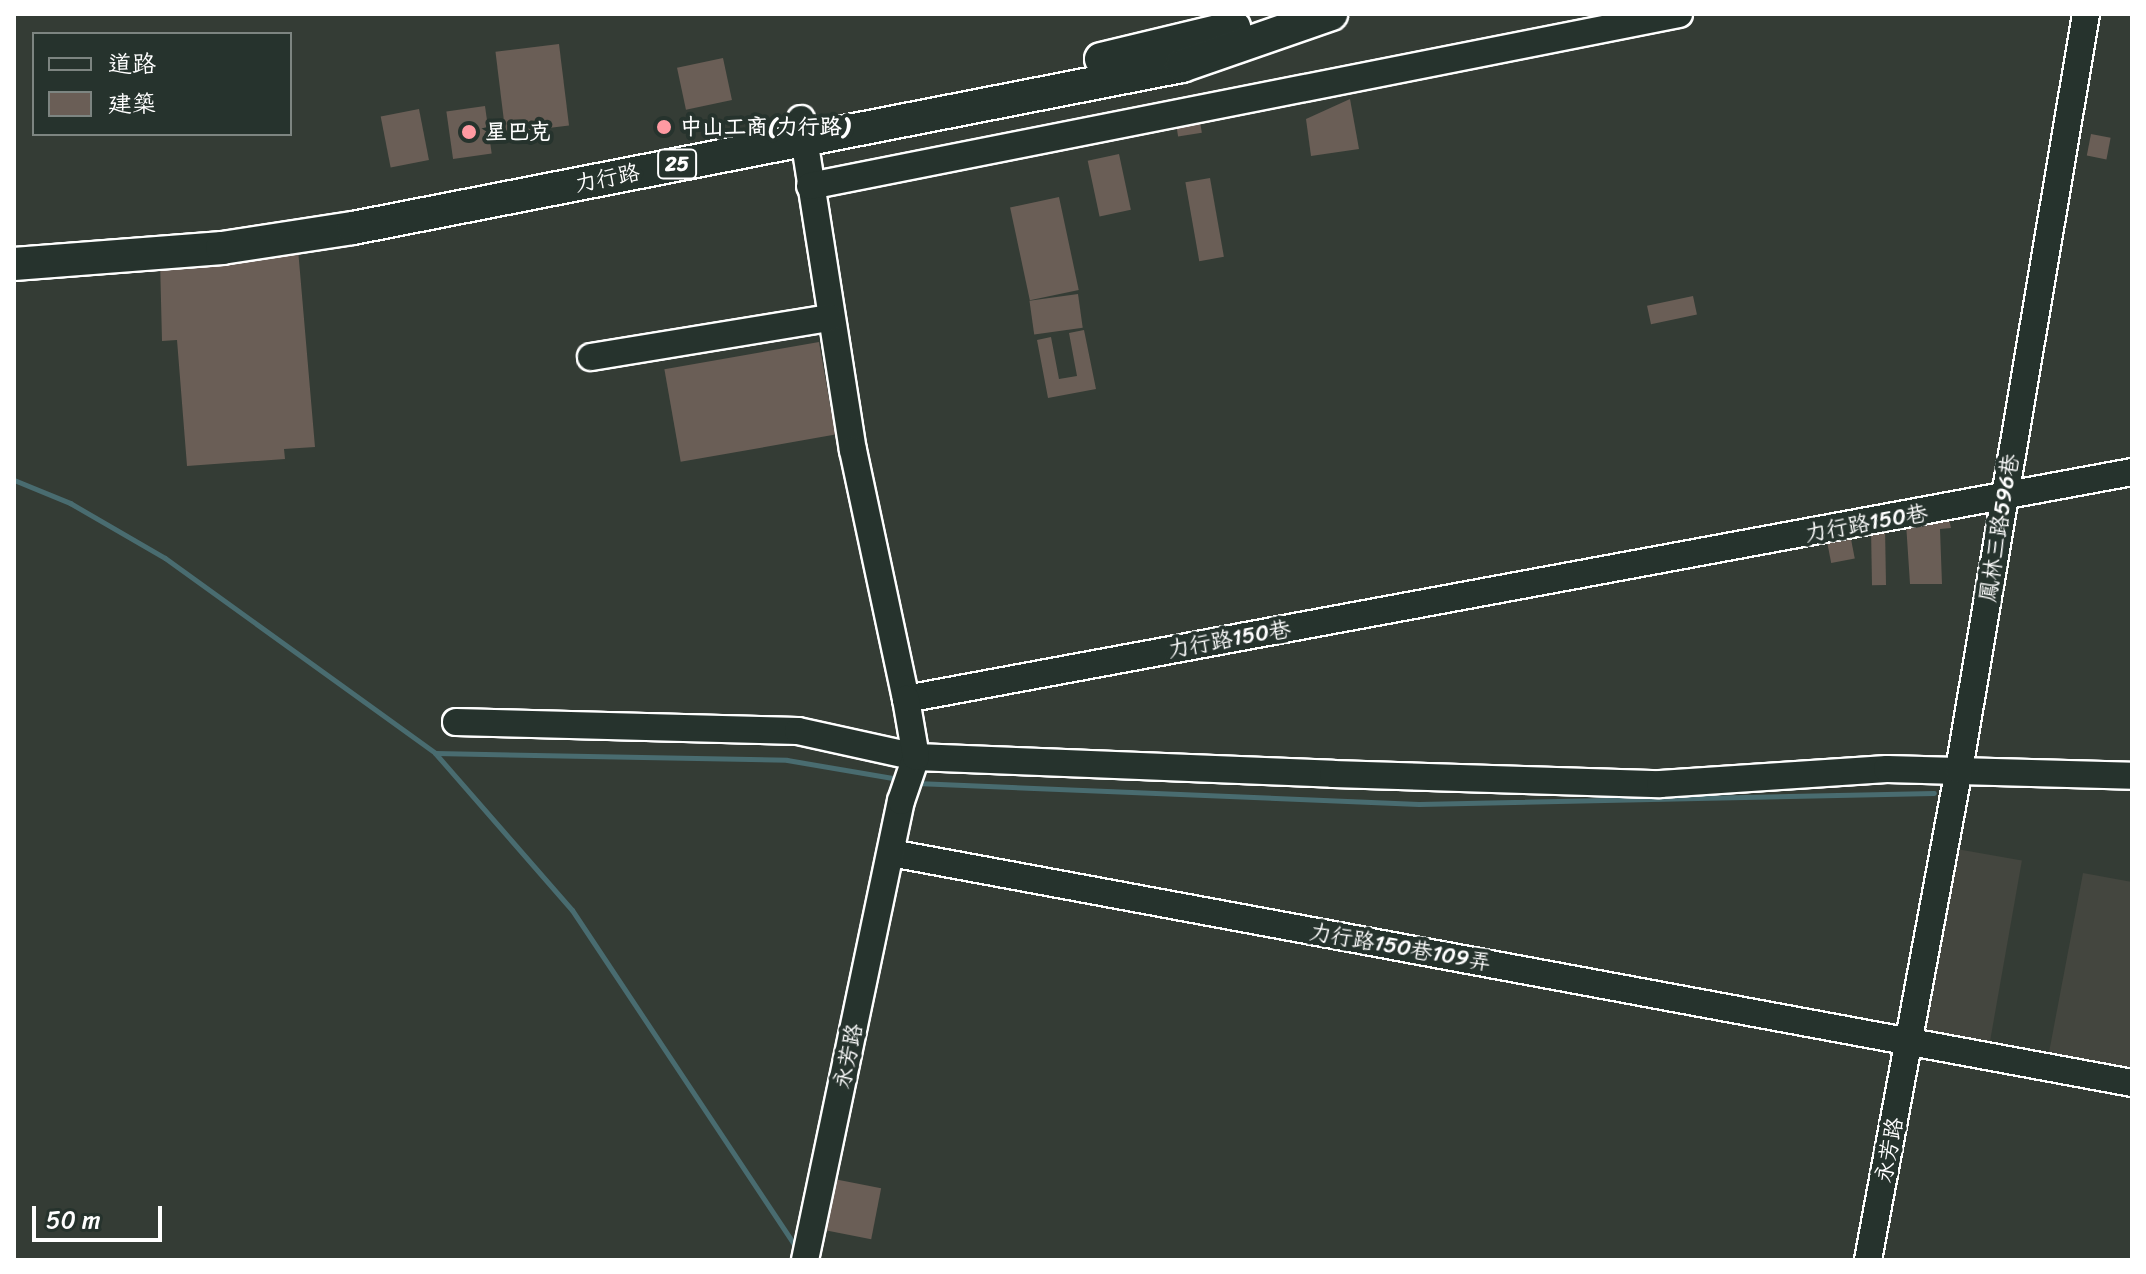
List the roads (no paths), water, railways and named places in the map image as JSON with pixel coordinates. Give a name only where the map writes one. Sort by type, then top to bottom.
[{"type":"main road","name":"力行路","points":[[1194,38],[1276,14]]},
{"type":"main road","name":"力行路","points":[[14,264],[222,248],[353,228],[1194,38],[1331,14]]},
{"type":"main road","name":"力行路","points":[[14,244],[220,228],[337,211],[803,128]]},
{"type":"street","points":[[810,186],[1679,14]]},
{"type":"street","name":"鳳林三路596巷","points":[[1909,1041],[1959,770],[2086,14]]},
{"type":"street","points":[[803,128],[830,318],[916,757],[891,853]]},
{"type":"street","points":[[591,357],[830,318]]},
{"type":"street","name":"力行路150巷","points":[[906,699],[2132,472]]},
{"type":"street","points":[[456,722],[798,731],[916,757],[1660,784],[1887,769],[2132,776]]},
{"type":"street","name":"力行路150巷109弄","points":[[891,853],[2132,1083]]},
{"type":"street","name":"永芳路","points":[[805,1260],[891,853]]},
{"type":"street","name":"永芳路","points":[[1868,1260],[1909,1041]]},
{"type":"waterway","points":[[14,480],[70,503],[165,558],[435,753],[572,910],[797,1249]]},
{"type":"waterway","points":[[435,753],[787,760],[898,779]]},
{"type":"waterway","points":[[916,783],[1419,804],[1934,793]]},
{"type":"place","name":"中山工商(力行路)","points":[[664,127]]},
{"type":"place","name":"星巴克","points":[[469,132]]}]
